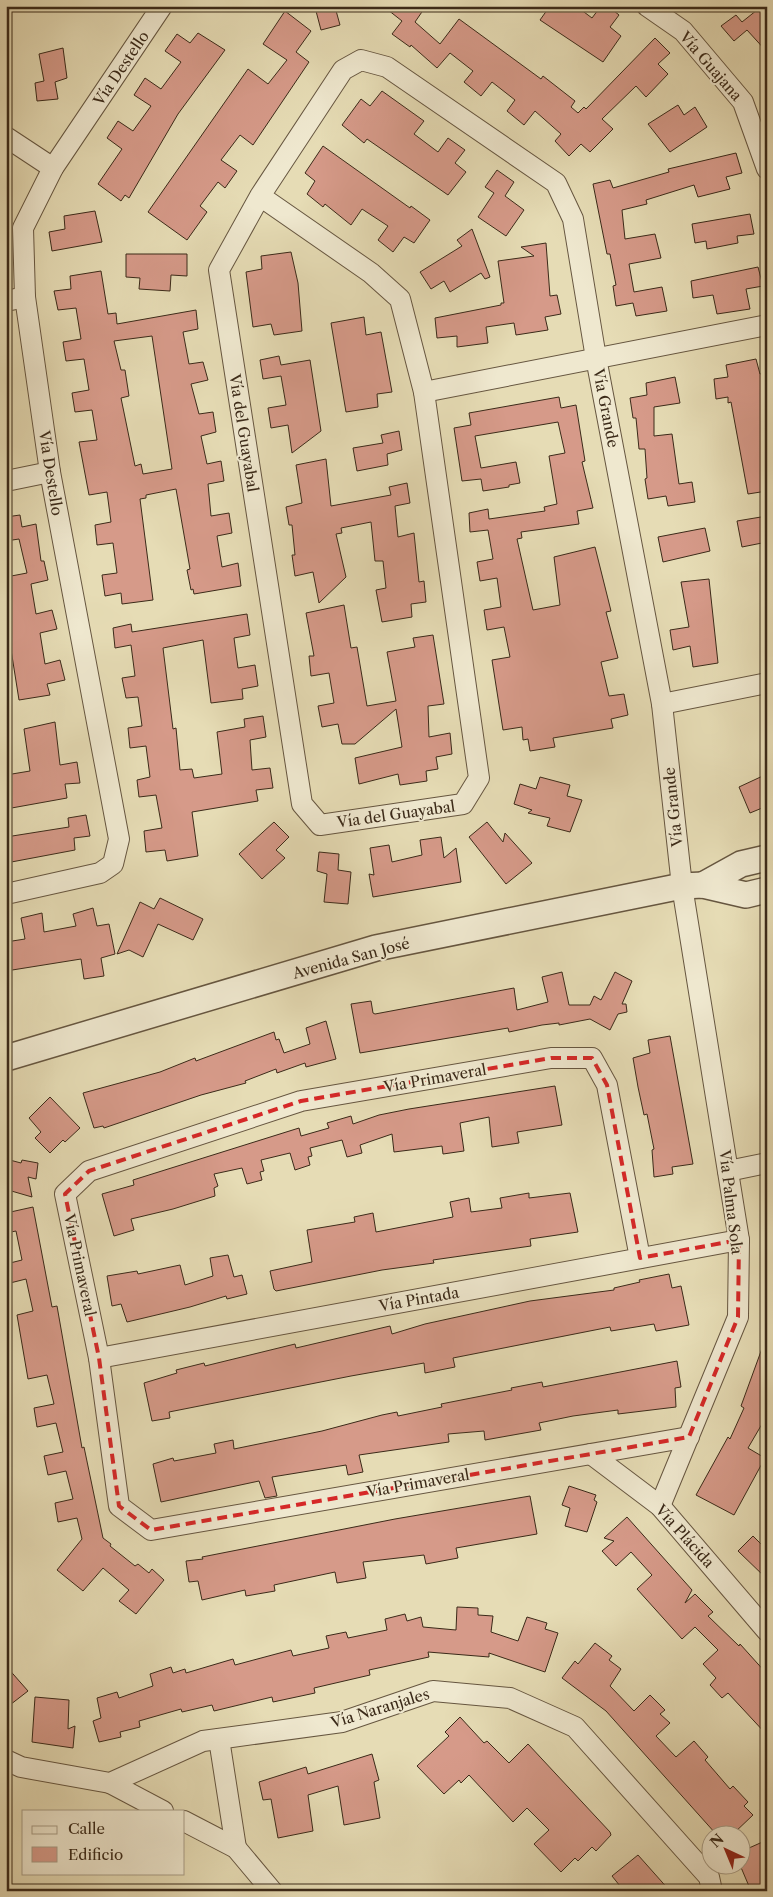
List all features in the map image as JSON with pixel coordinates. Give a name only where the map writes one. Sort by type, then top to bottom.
[{"type":"street","name":"Vía Destello","points":[[6,894],[100,873],[113,864],[119,839],[16,299],[23,228],[54,168],[162,6]]},
{"type":"street","name":"Vía Guajana","points":[[647,6],[683,31],[743,102],[767,169]]},
{"type":"street","name":"Vía Grande","points":[[343,70],[361,60],[387,67],[556,183],[574,219],[596,358],[662,704],[693,885]]},
{"type":"street","name":"Vía del Guayabal","points":[[260,196],[371,273],[400,299],[424,392],[479,778],[462,804],[320,825],[302,804],[219,270],[260,196],[343,70]]},
{"type":"street","points":[[6,137],[54,168]]},
{"type":"street","points":[[424,392],[767,325]]},
{"type":"street","points":[[6,481],[50,472]]},
{"type":"street","points":[[662,704],[767,683]]},
{"type":"street","name":"Avenida San José","points":[[6,1058],[376,948],[693,885],[741,864],[767,858]]},
{"type":"street","name":"Avenida San José","points":[[693,885],[746,895],[767,890]]},
{"type":"street","name":"Vía Palma Sola","points":[[660,1506],[738,1317],[739,1240],[728,1171],[693,885]]},
{"type":"street","name":"Vía Primaveral","points":[[640,1258],[607,1085],[592,1058],[551,1058],[301,1102],[89,1171],[65,1194],[99,1358],[119,1506],[150,1530],[689,1437]]},
{"type":"street","points":[[728,1171],[767,1163]]},
{"type":"street","name":"Vía Pintada","points":[[99,1358],[739,1240]]},
{"type":"street","name":"Vía Plácida","points":[[591,1454],[660,1506],[767,1631]]},
{"type":"street","name":"Vía Naranjales","points":[[110,1783],[203,1741],[342,1722],[433,1691],[510,1698],[575,1727],[709,1877],[712,1891]]},
{"type":"street","points":[[219,1739],[236,1848]]},
{"type":"street","points":[[6,1760],[21,1767],[110,1783],[161,1810]]},
{"type":"street","points":[[185,1822],[236,1848],[272,1891]]},
{"type":"highlighted area","points":[[551,1058],[592,1058],[607,1085],[640,1258],[739,1240],[738,1317],[689,1437],[151,1530],[119,1506],[99,1358],[65,1194],[89,1171],[301,1101]]},
{"type":"building","points":[[383,6],[426,6],[415,22],[440,44],[459,19],[541,79],[543,76],[575,101],[571,107],[578,113],[584,107],[586,109],[655,38],[670,53],[658,64],[668,74],[646,97],[636,86],[602,119],[613,129],[590,152],[581,144],[569,156],[555,141],[561,134],[535,111],[524,125],[507,111],[515,100],[492,82],[481,96],[464,82],[473,71],[450,53],[437,68],[411,45],[410,47],[392,34],[402,21]]},
{"type":"building","points":[[550,6],[576,6],[592,18],[601,6],[608,6],[619,15],[610,27],[621,36],[603,62],[540,20]]},
{"type":"building","points":[[762,6],[767,6],[767,52],[747,30],[734,41],[721,26],[736,15],[742,22]]},
{"type":"building","points":[[335,7],[340,25],[321,30],[316,11]]},
{"type":"building","points":[[285,11],[311,31],[296,52],[309,62],[253,145],[240,135],[221,160],[237,171],[225,188],[218,182],[200,206],[207,212],[187,240],[148,212],[248,69],[268,84],[287,60],[263,44]]},
{"type":"building","points":[[198,33],[225,50],[178,114],[129,198],[125,195],[121,201],[98,184],[122,149],[107,138],[118,121],[133,131],[151,106],[134,95],[145,78],[161,89],[181,62],[165,51],[177,34],[190,43]]},
{"type":"building","points":[[63,48],[67,78],[55,82],[58,99],[37,101],[35,83],[44,81],[39,54]]},
{"type":"building","points":[[382,91],[424,121],[414,134],[438,152],[448,138],[465,150],[455,163],[466,172],[448,195],[367,139],[364,143],[342,125],[361,99],[370,106]]},
{"type":"building","points":[[678,105],[684,115],[695,107],[707,127],[670,152],[648,124]]},
{"type":"building","points":[[323,146],[410,208],[411,206],[430,220],[414,243],[404,237],[393,252],[378,240],[388,226],[362,209],[351,225],[325,204],[323,207],[307,194],[315,181],[305,173]]},
{"type":"building","points":[[736,153],[742,173],[726,177],[730,189],[698,197],[694,185],[646,200],[647,204],[622,210],[625,239],[655,234],[661,258],[629,264],[634,292],[662,287],[667,311],[636,316],[633,303],[616,306],[613,286],[616,285],[610,254],[607,254],[593,184],[610,180],[613,188],[669,172],[668,169]]},
{"type":"building","points":[[497,170],[514,182],[505,196],[524,210],[506,236],[478,217],[494,193],[485,187]]},
{"type":"building","points":[[95,211],[102,242],[52,251],[49,232],[65,229],[64,216]]},
{"type":"building","points":[[750,214],[754,234],[737,236],[738,243],[707,249],[706,241],[695,243],[692,224]]},
{"type":"building","points":[[472,229],[490,277],[485,279],[481,273],[450,292],[444,281],[431,289],[420,272],[462,246],[457,240]]},
{"type":"building","points":[[546,243],[550,296],[557,295],[561,314],[545,317],[548,330],[516,335],[514,323],[486,327],[488,343],[457,347],[457,336],[437,338],[435,318],[504,303],[498,261],[534,256],[521,247]]},
{"type":"building","points":[[291,252],[298,283],[302,331],[274,335],[271,324],[253,327],[246,272],[262,269],[261,256]]},
{"type":"building","points":[[126,254],[187,254],[187,276],[171,275],[170,291],[139,289],[140,278],[126,277]]},
{"type":"building","points":[[758,267],[763,286],[746,289],[750,309],[717,314],[713,295],[693,298],[691,281]]},
{"type":"building","points":[[101,271],[108,314],[116,313],[117,324],[196,310],[198,329],[183,332],[189,364],[203,362],[208,380],[191,384],[199,414],[213,412],[216,432],[201,436],[207,464],[221,461],[224,481],[208,484],[211,516],[229,513],[232,533],[217,536],[222,567],[238,563],[241,586],[194,594],[193,589],[191,590],[187,570],[190,569],[176,489],[146,495],[146,498],[140,499],[153,600],[122,604],[121,593],[105,596],[102,575],[117,573],[113,543],[97,545],[95,525],[111,522],[107,492],[89,495],[79,442],[97,440],[92,410],[75,412],[72,393],[89,390],[84,359],[66,361],[63,342],[81,339],[76,308],[58,310],[54,291],[71,289],[70,276]],"holes":[[[152,336],[172,469],[143,474],[141,464],[135,466],[121,398],[129,396],[125,370],[121,370],[114,341]]]},
{"type":"building","points":[[364,317],[366,335],[381,332],[392,392],[377,394],[378,407],[346,412],[331,323]]},
{"type":"building","points":[[279,356],[281,365],[310,360],[321,431],[292,453],[288,425],[271,428],[268,408],[286,405],[281,376],[263,379],[260,360]]},
{"type":"building","points":[[756,359],[760,374],[767,372],[767,491],[748,494],[731,402],[728,403],[728,397],[716,399],[714,379],[728,377],[726,365]]},
{"type":"building","points":[[675,377],[680,403],[654,407],[654,436],[672,434],[679,484],[692,482],[695,502],[668,506],[666,496],[648,499],[645,479],[647,478],[645,449],[639,449],[636,418],[633,418],[630,398],[647,395],[646,383]]},
{"type":"building","points":[[559,397],[561,408],[576,405],[585,461],[582,462],[593,508],[577,511],[579,524],[521,532],[522,538],[517,539],[533,610],[560,605],[554,557],[595,547],[611,611],[606,612],[618,658],[601,662],[609,696],[624,694],[628,715],[611,719],[613,728],[553,738],[555,747],[530,751],[528,739],[523,740],[522,727],[503,730],[492,660],[510,657],[504,627],[487,630],[484,610],[501,607],[497,578],[480,581],[477,562],[493,559],[488,530],[470,532],[469,513],[488,509],[489,519],[545,511],[544,507],[557,504],[549,456],[565,453],[558,422],[475,436],[481,468],[516,462],[520,483],[509,485],[509,487],[483,491],[481,479],[462,481],[454,428],[471,425],[469,413]]},
{"type":"building","points":[[399,431],[402,450],[387,454],[388,465],[357,471],[353,448],[383,443],[381,435]]},
{"type":"building","points":[[326,459],[331,506],[391,495],[389,487],[407,483],[410,503],[395,506],[398,537],[414,533],[419,582],[424,581],[426,602],[411,604],[412,617],[382,622],[376,590],[386,588],[383,561],[375,561],[371,522],[341,528],[342,533],[336,534],[346,577],[319,603],[313,572],[295,576],[292,555],[295,555],[292,525],[289,525],[286,507],[302,503],[296,465]]},
{"type":"building","points":[[20,515],[22,527],[36,524],[41,561],[44,561],[48,580],[31,584],[36,614],[52,610],[57,629],[40,633],[45,664],[60,660],[65,680],[47,684],[50,695],[19,700],[6,618],[6,577],[27,573],[19,539],[6,541],[6,517]]},
{"type":"building","points":[[767,516],[767,542],[742,547],[737,521]]},
{"type":"building","points":[[705,528],[710,551],[663,562],[658,537]]},
{"type":"building","points":[[709,579],[718,663],[693,667],[690,646],[673,650],[670,630],[689,627],[681,582]]},
{"type":"building","points":[[344,605],[351,648],[357,647],[367,706],[396,701],[387,652],[415,647],[413,638],[433,635],[444,704],[428,706],[429,737],[450,733],[452,754],[436,757],[438,769],[426,771],[427,781],[400,785],[398,774],[359,784],[355,758],[402,747],[396,709],[355,744],[342,744],[338,724],[322,727],[318,706],[334,703],[329,673],[311,676],[309,656],[314,656],[306,613]]},
{"type":"building","points":[[247,614],[250,635],[234,638],[238,668],[255,665],[258,686],[242,689],[243,699],[211,703],[203,640],[163,648],[173,729],[176,728],[180,770],[192,769],[194,778],[222,774],[217,732],[245,727],[244,719],[263,716],[266,737],[250,740],[252,770],[270,768],[273,788],[256,790],[258,801],[192,812],[198,856],[167,861],[165,850],[146,852],[144,831],[162,828],[156,795],[139,797],[137,780],[150,777],[146,746],[130,748],[128,728],[142,726],[138,697],[126,698],[122,678],[135,676],[131,645],[115,648],[113,628],[131,624],[132,632]]},
{"type":"building","points":[[55,722],[60,765],[77,762],[80,783],[65,784],[67,798],[6,809],[6,775],[30,771],[24,729]]},
{"type":"building","points":[[767,774],[767,806],[750,813],[739,787]]},
{"type":"building","points":[[540,777],[570,785],[567,796],[582,800],[570,832],[547,826],[550,818],[528,813],[532,810],[514,804],[520,784],[536,789]]},
{"type":"building","points":[[86,815],[90,836],[74,838],[75,850],[6,863],[6,837],[69,827],[68,818]]},
{"type":"building","points":[[274,822],[289,837],[276,850],[285,858],[262,879],[239,854]]},
{"type":"building","points":[[487,822],[503,842],[505,833],[532,863],[506,884],[469,837]]},
{"type":"building","points":[[441,837],[444,858],[456,848],[461,882],[373,897],[369,874],[374,875],[370,848],[389,845],[392,862],[422,855],[420,840]]},
{"type":"building","points":[[319,852],[339,854],[338,870],[351,872],[348,904],[324,902],[327,874],[317,871]]},
{"type":"building","points":[[160,898],[203,919],[193,940],[158,924],[143,957],[129,950],[117,954],[140,902],[154,909]]},
{"type":"building","points":[[93,908],[97,926],[109,924],[115,954],[101,958],[104,976],[84,979],[81,959],[6,971],[6,942],[25,939],[21,918],[42,913],[44,932],[76,926],[73,914]]},
{"type":"building","points":[[562,972],[569,1005],[590,1005],[594,996],[601,1000],[615,972],[632,981],[622,1004],[626,1004],[627,1012],[618,1014],[610,1030],[590,1019],[559,1025],[559,1023],[542,1025],[509,1032],[508,1028],[360,1053],[351,1004],[371,1001],[373,1013],[375,1014],[514,988],[517,1010],[548,1002],[542,977]]},
{"type":"building","points":[[326,1021],[336,1059],[306,1067],[305,1063],[277,1073],[276,1069],[245,1081],[246,1083],[201,1095],[104,1128],[103,1126],[94,1128],[83,1093],[160,1072],[195,1058],[196,1061],[274,1032],[276,1040],[279,1039],[284,1053],[310,1044],[306,1028]]},
{"type":"building","points":[[670,1036],[693,1164],[672,1167],[673,1174],[654,1177],[652,1150],[654,1149],[647,1114],[644,1115],[633,1058],[650,1053],[648,1040]]},
{"type":"building","points":[[555,1086],[562,1125],[517,1132],[519,1143],[492,1147],[489,1117],[460,1123],[464,1151],[443,1154],[442,1146],[394,1152],[392,1134],[360,1145],[362,1153],[347,1157],[342,1140],[310,1148],[312,1156],[308,1157],[310,1165],[295,1170],[290,1153],[261,1160],[264,1171],[260,1172],[262,1180],[247,1184],[242,1168],[214,1174],[218,1186],[214,1188],[215,1196],[131,1219],[134,1230],[114,1236],[102,1194],[134,1185],[133,1180],[299,1128],[301,1136],[329,1128],[327,1123],[351,1116],[353,1124],[379,1115],[409,1109]]},
{"type":"building","points":[[50,1097],[80,1128],[65,1142],[63,1140],[50,1153],[35,1138],[41,1132],[29,1118]]},
{"type":"building","points":[[6,1159],[21,1163],[22,1160],[38,1163],[36,1179],[28,1177],[32,1197],[8,1190],[11,1181],[6,1180]]},
{"type":"building","points":[[529,1193],[529,1198],[570,1193],[578,1232],[530,1239],[531,1246],[433,1260],[434,1263],[382,1270],[276,1291],[274,1289],[270,1271],[312,1262],[307,1230],[355,1222],[354,1217],[373,1213],[376,1232],[453,1217],[450,1202],[469,1198],[471,1212],[502,1208],[500,1198]]},
{"type":"building","points":[[33,1207],[52,1307],[57,1306],[82,1448],[84,1447],[103,1538],[135,1566],[138,1564],[149,1573],[152,1569],[164,1580],[136,1614],[119,1601],[129,1590],[103,1568],[83,1591],[57,1570],[82,1539],[77,1518],[58,1522],[55,1503],[73,1499],[66,1471],[48,1475],[44,1456],[63,1452],[56,1423],[37,1427],[34,1408],[54,1404],[47,1375],[28,1379],[17,1315],[33,1311],[26,1279],[6,1284],[6,1264],[22,1260],[16,1231],[6,1233],[6,1213]]},
{"type":"building","points":[[228,1255],[234,1277],[242,1275],[247,1294],[227,1299],[226,1296],[127,1322],[121,1304],[112,1306],[107,1276],[137,1271],[138,1274],[180,1265],[185,1285],[213,1276],[210,1258]]},
{"type":"building","points":[[669,1274],[672,1288],[681,1286],[689,1325],[656,1331],[654,1324],[611,1331],[610,1327],[453,1358],[455,1367],[425,1373],[424,1363],[351,1376],[169,1412],[170,1418],[152,1421],[144,1383],[177,1373],[176,1370],[204,1363],[205,1366],[295,1344],[296,1348],[390,1326],[392,1334],[425,1324],[530,1301],[614,1290],[614,1288],[640,1282],[639,1280]]},
{"type":"building","points":[[764,1343],[767,1344],[767,1426],[762,1424],[748,1448],[765,1458],[734,1515],[696,1495],[728,1437],[730,1439],[744,1408],[741,1406]]},
{"type":"building","points":[[677,1361],[681,1387],[675,1388],[676,1407],[618,1414],[618,1410],[573,1416],[539,1423],[541,1430],[485,1440],[484,1431],[448,1434],[449,1442],[359,1455],[363,1472],[348,1475],[346,1465],[272,1477],[277,1496],[265,1498],[259,1481],[161,1502],[153,1464],[173,1458],[174,1461],[216,1453],[214,1444],[233,1440],[234,1449],[322,1431],[382,1415],[397,1412],[398,1416],[442,1407],[441,1404],[512,1390],[511,1388],[542,1382],[543,1387]]},
{"type":"building","points":[[569,1486],[596,1495],[594,1500],[597,1502],[587,1532],[565,1526],[570,1508],[562,1505]]},
{"type":"building","points":[[530,1496],[537,1534],[456,1548],[458,1558],[426,1564],[424,1555],[363,1562],[366,1578],[337,1583],[335,1572],[274,1585],[275,1591],[246,1596],[245,1590],[202,1600],[198,1581],[189,1582],[186,1561],[395,1519]]},
{"type":"building","points":[[627,1517],[692,1590],[685,1603],[695,1594],[713,1612],[708,1616],[739,1646],[740,1644],[767,1674],[767,1735],[728,1693],[722,1698],[710,1685],[716,1678],[703,1664],[718,1650],[695,1627],[682,1639],[637,1589],[652,1575],[631,1552],[616,1566],[602,1551],[614,1541],[604,1538]]},
{"type":"building","points":[[753,1536],[767,1550],[767,1579],[738,1551]]},
{"type":"building","points":[[457,1607],[478,1608],[478,1615],[493,1616],[491,1632],[518,1641],[527,1617],[547,1623],[545,1629],[558,1633],[545,1672],[489,1653],[489,1657],[428,1652],[429,1657],[369,1670],[370,1675],[314,1688],[315,1693],[273,1702],[272,1697],[214,1711],[212,1705],[182,1712],[181,1709],[139,1721],[140,1727],[120,1732],[121,1737],[99,1742],[93,1721],[101,1718],[97,1698],[117,1692],[119,1698],[153,1686],[150,1674],[171,1667],[173,1673],[185,1669],[186,1673],[233,1659],[235,1665],[291,1650],[293,1656],[329,1648],[326,1636],[346,1632],[348,1638],[387,1630],[385,1619],[405,1614],[407,1621],[421,1617],[423,1627],[456,1630]]},
{"type":"building","points":[[595,1643],[612,1656],[609,1660],[621,1669],[610,1686],[634,1711],[650,1695],[665,1710],[660,1714],[670,1723],[656,1736],[676,1757],[694,1741],[708,1757],[705,1760],[730,1789],[733,1786],[748,1802],[744,1806],[753,1815],[744,1824],[707,1824],[606,1711],[562,1678],[575,1661],[578,1664]]},
{"type":"building","points":[[6,1666],[28,1691],[6,1708]]},
{"type":"building","points":[[35,1697],[69,1700],[68,1729],[75,1726],[73,1748],[32,1742]]},
{"type":"building","points":[[460,1717],[484,1743],[487,1741],[509,1763],[528,1744],[611,1835],[596,1851],[592,1847],[578,1861],[575,1858],[561,1872],[534,1844],[549,1830],[527,1808],[513,1822],[469,1775],[461,1783],[459,1780],[444,1794],[417,1766],[449,1736],[445,1732]]},
{"type":"building","points":[[372,1754],[379,1780],[374,1782],[380,1818],[344,1825],[338,1786],[308,1795],[313,1831],[278,1838],[271,1799],[263,1800],[259,1782],[306,1767],[308,1774]]},
{"type":"building","points":[[767,1840],[767,1885],[751,1891],[744,1874],[750,1874],[750,1848]]},
{"type":"building","points":[[638,1855],[670,1891],[624,1891],[612,1876]]}]
